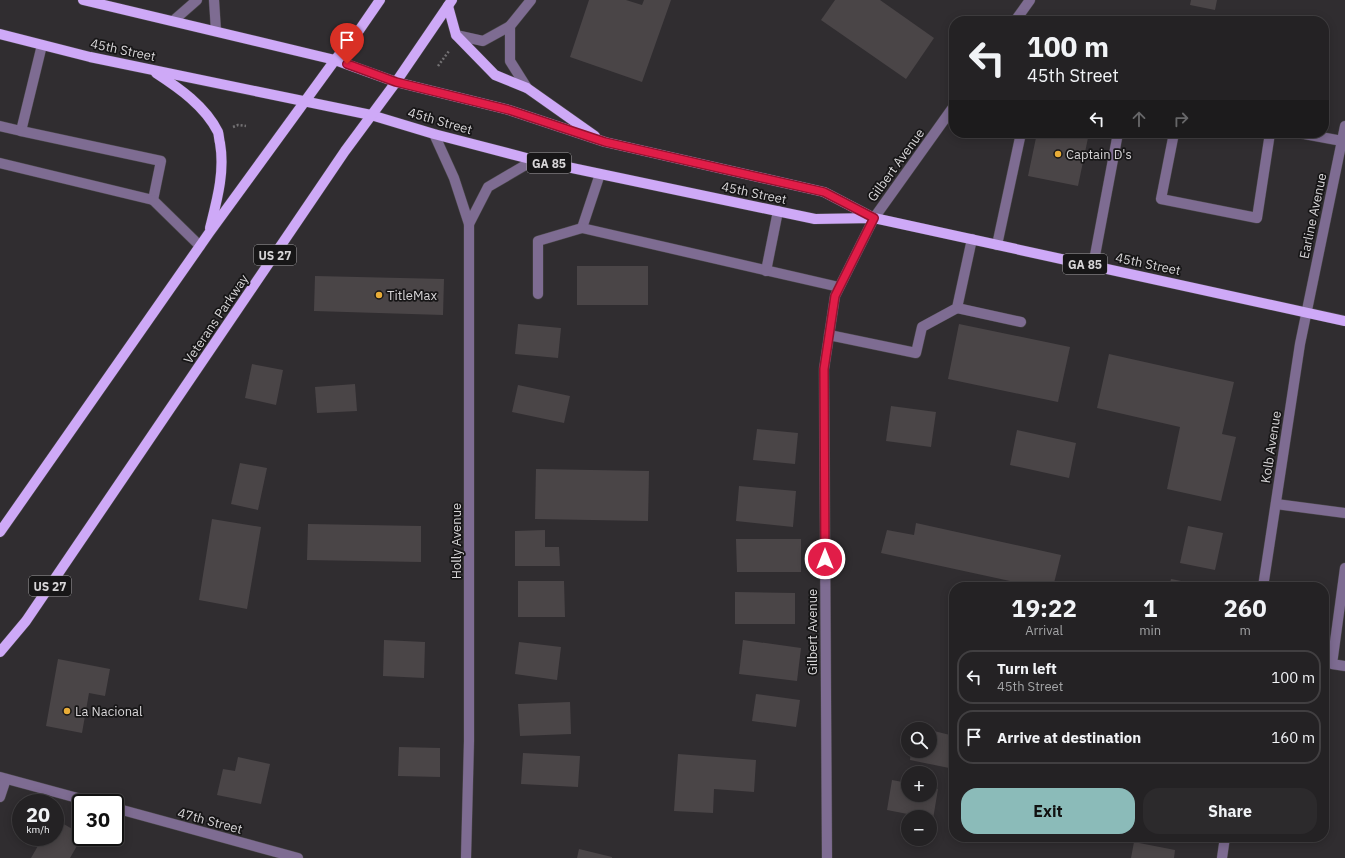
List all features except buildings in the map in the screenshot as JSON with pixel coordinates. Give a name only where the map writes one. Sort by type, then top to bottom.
[{"type":"main road","name":"45th Street","points":[[83,0],[335,60],[396,82],[509,110],[605,142],[824,192],[874,218]]},
{"type":"main road","points":[[0,532],[209,233],[380,0]]},
{"type":"main road","points":[[450,3],[456,35],[495,75],[527,88],[605,142]]},
{"type":"main road","name":"Veterans Parkway","points":[[0,652],[26,621],[323,184],[450,3]]},
{"type":"main road","name":"45th Street","points":[[0,34],[90,57],[306,100],[372,115],[434,134],[534,160],[815,219],[874,218],[1345,321]]},
{"type":"main road","points":[[151,70],[180,89],[207,114],[218,133],[222,157],[220,185],[209,233]]},
{"type":"street","points":[[173,21],[197,0]]},
{"type":"street","points":[[214,0],[216,31]]},
{"type":"street","points":[[456,35],[484,41],[510,26],[530,0]]},
{"type":"street","points":[[1019,16],[1030,0]]},
{"type":"street","points":[[510,26],[510,61],[527,88]]},
{"type":"street","points":[[21,131],[42,45]]},
{"type":"street","name":"Gilbert Avenue","points":[[827,858],[824,369],[835,296],[874,218],[949,113]]},
{"type":"street","points":[[0,126],[161,161],[152,200]]},
{"type":"street","name":"Earline Avenue","points":[[1306,312],[1345,126]]},
{"type":"street","name":"Holly Avenue","points":[[434,134],[454,178],[469,224],[470,741],[466,858]]},
{"type":"street","points":[[997,245],[1019,138]]},
{"type":"street","points":[[1093,266],[1117,138]]},
{"type":"street","points":[[1173,138],[1161,199],[1257,218],[1269,138]]},
{"type":"street","points":[[1326,138],[1342,141]]},
{"type":"street","name":"Holly Avenue","points":[[469,224],[488,187],[534,160]]},
{"type":"street","points":[[0,163],[152,200],[200,246]]},
{"type":"street","points":[[582,228],[600,174]]},
{"type":"street","points":[[766,271],[778,211]]},
{"type":"street","points":[[538,294],[538,241],[582,228],[839,287]]},
{"type":"street","points":[[957,308],[972,239]]},
{"type":"street","points":[[829,335],[916,353],[922,327],[957,308],[1021,322]]},
{"type":"street","name":"Kolb Avenue","points":[[1264,582],[1306,312]]},
{"type":"street","points":[[1276,504],[1345,513]]},
{"type":"street","points":[[1345,568],[1332,664],[1345,666]]},
{"type":"street","points":[[0,769],[3,778],[0,797]]},
{"type":"street","points":[[3,778],[72,797]]},
{"type":"street","name":"47th Street","points":[[124,811],[284,856],[298,858]]},
{"type":"street","points":[[1222,858],[1224,842]]},
{"type":"path","points":[[438,66],[450,50]]},
{"type":"path","points":[[231,128],[238,125],[246,126]]},
{"type":"place","name":"Captain D's","points":[[1058,154]]},
{"type":"place","name":"TitleMax","points":[[379,295]]},
{"type":"place","name":"La Nacional","points":[[67,711]]},
{"type":"route","points":[[347,64],[396,82],[509,110],[605,142],[824,192],[874,218],[835,296],[824,369],[825,559]]}]
